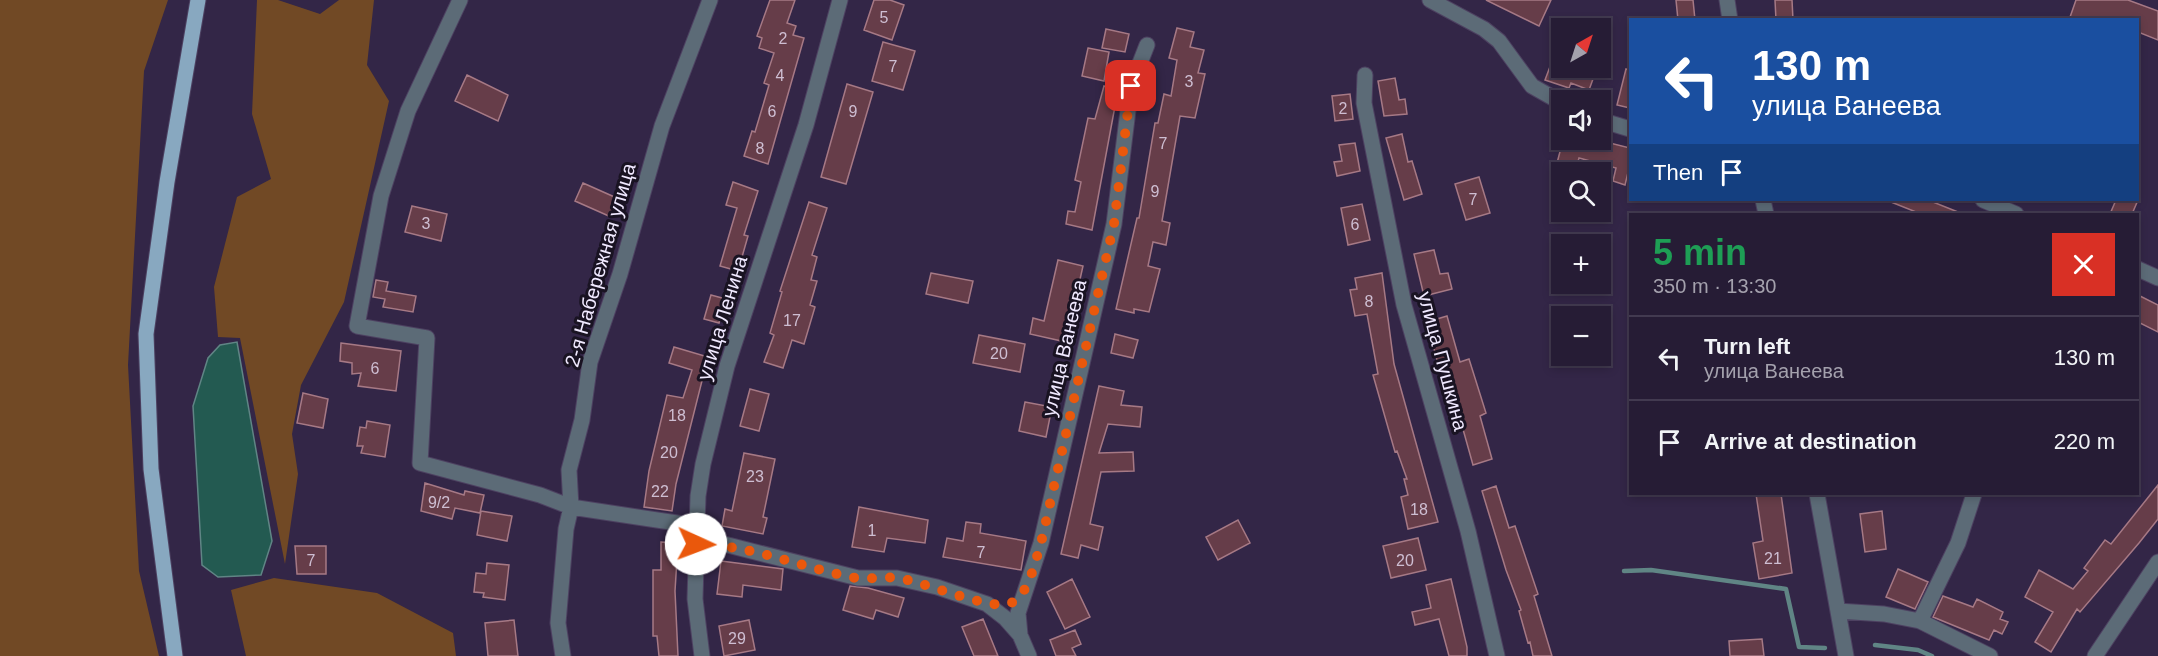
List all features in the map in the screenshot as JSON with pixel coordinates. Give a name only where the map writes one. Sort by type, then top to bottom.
[{"type":"main road","points":[[175,656],[151,470],[146,334],[167,182],[198,0]]},
{"type":"street","points":[[460,0],[408,111],[401,132],[381,196],[357,326],[427,338],[420,463],[540,495],[571,507],[697,526]]},
{"type":"street","name":"2-я Набережная улица","points":[[564,656],[558,623],[566,529],[571,507],[569,470],[582,420],[591,362],[620,274],[662,126],[710,0]]},
{"type":"street","name":"улица Ленина","points":[[702,656],[695,599],[697,526],[703,464],[727,366],[806,125],[840,0]]},
{"type":"street","points":[[1430,0],[1450,8],[1484,29],[1504,47],[1532,86],[1551,97]]},
{"type":"street","points":[[1727,0],[1730,18]]},
{"type":"street","name":"улица Ванеева","points":[[1029,656],[1020,635],[1018,612],[1023,591],[1041,543],[1112,235],[1119,199],[1131,86],[1147,45]]},
{"type":"street","name":"улица Пушкина","points":[[1365,75],[1364,103],[1404,305],[1468,531],[1497,656]]},
{"type":"street","points":[[1611,123],[1629,129]]},
{"type":"street","points":[[1985,201],[2014,213]]},
{"type":"street","points":[[2139,269],[2158,278]]},
{"type":"street","points":[[1817,495],[1846,656]]},
{"type":"street","points":[[1920,621],[1958,543],[1974,495]]},
{"type":"street","points":[[696,544],[724,544],[858,578],[897,578],[937,587],[999,606],[1012,603],[1023,591]]},
{"type":"street","points":[[2095,656],[2158,562]]},
{"type":"street","points":[[987,604],[1005,618],[1020,635]]},
{"type":"street","points":[[1838,611],[1884,614],[1920,621],[1990,656]]},
{"type":"shaded area","points":[[0,0],[168,0],[144,71],[128,365],[139,571],[159,656],[0,656]]},
{"type":"shaded area","points":[[257,0],[278,0],[320,14],[339,0],[374,0],[367,65],[389,101],[344,302],[301,385],[292,434],[298,474],[285,564],[240,338],[218,337],[214,287],[237,197],[271,179],[252,114]]},
{"type":"shaded area","points":[[237,342],[272,541],[261,575],[218,577],[202,565],[193,406],[208,358],[220,345]]},
{"type":"shaded area","points":[[274,578],[377,593],[453,633],[456,656],[246,656],[231,590]]},
{"type":"building","points":[[770,0],[795,0],[787,23],[796,26],[793,35],[804,38],[768,164],[744,156],[752,131],[755,132],[769,85],[764,83],[774,53],[759,48],[762,38],[757,36]]},
{"type":"building","points":[[874,0],[890,0],[904,5],[892,40],[864,30]]},
{"type":"building","points":[[1486,0],[1551,0],[1539,26]]},
{"type":"building","points":[[1676,0],[1693,0],[1695,18],[1678,18]]},
{"type":"building","points":[[1775,0],[1792,0],[1793,18],[1776,18]]},
{"type":"building","points":[[2076,0],[2128,0],[2158,11],[2158,40],[2139,32],[2139,18],[2070,18]]},
{"type":"building","points":[[1177,28],[1194,32],[1190,47],[1204,50],[1198,73],[1205,74],[1195,118],[1180,116],[1162,221],[1170,223],[1166,245],[1153,242],[1148,266],[1160,269],[1149,312],[1134,309],[1134,313],[1116,309],[1137,218],[1139,218],[1155,123],[1158,123],[1164,94],[1171,96],[1177,60],[1169,58]]},
{"type":"building","points":[[1106,29],[1129,34],[1125,52],[1102,48]]},
{"type":"building","points":[[883,42],[915,51],[903,90],[872,81]]},
{"type":"building","points":[[1088,48],[1109,52],[1104,81],[1082,76]]},
{"type":"building","points":[[1551,64],[1551,78],[1593,78],[1589,90],[1571,83],[1569,88],[1545,80]]},
{"type":"building","points":[[1626,69],[1629,70],[1629,108],[1617,105]]},
{"type":"building","points":[[467,75],[508,95],[498,121],[455,101]]},
{"type":"building","points":[[1395,78],[1399,100],[1405,99],[1407,114],[1384,116],[1378,81]]},
{"type":"building","points":[[847,84],[873,92],[846,184],[821,177]]},
{"type":"building","points":[[1104,86],[1118,90],[1092,230],[1066,224],[1068,211],[1075,212],[1081,182],[1075,180],[1088,118],[1095,119]]},
{"type":"building","points":[[1350,94],[1353,119],[1335,121],[1332,96]]},
{"type":"building","points":[[1402,134],[1408,162],[1412,161],[1422,194],[1404,200],[1386,138]]},
{"type":"building","points":[[1355,143],[1360,171],[1337,176],[1334,162],[1342,161],[1339,145]]},
{"type":"building","points":[[1611,143],[1629,148],[1629,168],[1625,185],[1613,181],[1616,168],[1611,167],[1611,162],[1594,162],[1579,158],[1578,162],[1557,162],[1560,150],[1611,150]]},
{"type":"building","points":[[1479,177],[1490,213],[1466,220],[1455,184]]},
{"type":"building","points":[[733,182],[758,191],[744,235],[748,236],[738,271],[720,266],[737,208],[726,205]]},
{"type":"building","points":[[583,183],[619,199],[611,217],[575,201]]},
{"type":"building","points":[[1888,201],[1930,201],[1960,213],[1918,213]]},
{"type":"building","points":[[2116,201],[2138,201],[2132,213],[2110,213]]},
{"type":"building","points":[[809,202],[827,208],[812,255],[817,257],[811,280],[817,281],[810,305],[815,307],[804,344],[792,340],[783,368],[764,362],[774,335],[770,333],[782,292],[780,291]]},
{"type":"building","points":[[1362,204],[1370,240],[1348,245],[1341,208]]},
{"type":"building","points":[[412,206],[447,214],[441,241],[405,232]]},
{"type":"building","points":[[1434,250],[1440,274],[1448,273],[1452,289],[1424,296],[1414,254]]},
{"type":"building","points":[[1058,260],[1083,266],[1066,342],[1030,334],[1033,318],[1044,321]]},
{"type":"building","points":[[931,273],[973,281],[968,303],[926,294]]},
{"type":"building","points":[[1382,273],[1394,364],[1438,522],[1408,529],[1401,497],[1408,495],[1404,479],[1407,479],[1397,451],[1395,452],[1373,375],[1378,374],[1367,314],[1355,316],[1350,290],[1357,289],[1355,278]]},
{"type":"building","points":[[376,280],[388,282],[386,291],[416,296],[413,312],[383,307],[385,299],[373,297]]},
{"type":"building","points":[[711,295],[726,299],[719,323],[704,319]]},
{"type":"building","points":[[2139,296],[2158,305],[2158,332],[2139,322]]},
{"type":"building","points":[[1447,316],[1460,362],[1469,359],[1486,413],[1480,416],[1492,459],[1473,465],[1461,422],[1454,425],[1427,322]]},
{"type":"building","points":[[1115,334],[1138,340],[1133,358],[1111,353]]},
{"type":"building","points":[[979,335],[1025,344],[1020,372],[973,363]]},
{"type":"building","points":[[341,343],[401,351],[396,391],[358,386],[361,373],[352,374],[352,363],[340,361]]},
{"type":"building","points":[[674,347],[708,357],[676,484],[672,511],[644,507],[649,471],[667,395],[683,398],[692,370],[669,363]]},
{"type":"building","points":[[1099,386],[1124,391],[1121,405],[1142,407],[1140,427],[1108,424],[1099,453],[1133,452],[1134,471],[1101,472],[1090,524],[1103,527],[1098,550],[1081,545],[1078,558],[1061,554]]},
{"type":"building","points":[[750,389],[769,394],[759,431],[740,426]]},
{"type":"building","points":[[303,393],[328,399],[323,428],[297,423]]},
{"type":"building","points":[[1025,402],[1052,407],[1046,437],[1019,431]]},
{"type":"building","points":[[367,421],[390,425],[385,457],[361,453],[363,446],[357,446],[360,427],[366,428]]},
{"type":"building","points":[[744,453],[775,459],[763,517],[767,518],[763,534],[722,526],[725,509],[732,511]]},
{"type":"building","points":[[425,483],[464,495],[465,491],[484,495],[480,513],[455,508],[452,519],[421,511]]},
{"type":"building","points":[[2158,485],[2158,519],[2080,612],[2077,609],[2051,652],[2035,642],[2053,612],[2025,597],[2039,570],[2073,589],[2088,571],[2084,568],[2105,540],[2111,544]]},
{"type":"building","points":[[1496,486],[1509,528],[1515,526],[1538,594],[1534,596],[1552,656],[1533,656],[1530,642],[1528,643],[1519,611],[1521,610],[1482,491]]},
{"type":"building","points":[[1756,495],[1781,495],[1792,573],[1759,579],[1753,543],[1763,541]]},
{"type":"building","points":[[859,507],[928,520],[925,543],[887,538],[884,552],[852,547]]},
{"type":"building","points":[[481,511],[512,516],[507,541],[477,535]]},
{"type":"building","points":[[1882,511],[1886,549],[1865,552],[1860,514]]},
{"type":"building","points":[[1238,520],[1250,543],[1218,560],[1206,537]]},
{"type":"building","points":[[966,522],[981,524],[980,533],[1026,541],[1021,570],[943,557],[947,538],[963,541]]},
{"type":"building","points":[[1418,538],[1426,570],[1391,578],[1383,546]]},
{"type":"building","points":[[661,542],[678,543],[675,591],[678,656],[659,656],[657,636],[653,636],[653,570],[661,570]]},
{"type":"building","points":[[295,546],[326,546],[326,574],[297,574]]},
{"type":"building","points":[[721,561],[783,569],[781,590],[743,585],[742,597],[717,594]]},
{"type":"building","points":[[487,563],[509,565],[505,600],[483,597],[484,593],[474,592],[476,573],[486,574]]},
{"type":"building","points":[[1898,569],[1928,582],[1915,609],[1886,597]]},
{"type":"building","points":[[1072,579],[1090,617],[1065,629],[1047,592]]},
{"type":"building","points":[[1451,579],[1467,647],[1467,656],[1449,656],[1439,619],[1415,625],[1412,612],[1431,608],[1426,585]]},
{"type":"building","points":[[850,586],[868,588],[904,598],[898,617],[876,610],[873,619],[843,610]]},
{"type":"building","points":[[1943,596],[1973,607],[1977,599],[2003,612],[2000,619],[2008,622],[2002,634],[1994,630],[1989,640],[1933,617]]},
{"type":"building","points":[[983,619],[998,656],[974,656],[962,627]]},
{"type":"building","points":[[514,620],[518,656],[488,656],[485,623]]},
{"type":"building","points":[[749,620],[755,650],[724,656],[719,626]]},
{"type":"building","points":[[1075,630],[1081,644],[1072,648],[1076,656],[1056,656],[1050,640]]},
{"type":"building","points":[[1762,639],[1764,656],[1730,656],[1729,641]]},
{"type":"waterway","points":[[1624,571],[1651,570],[1786,589],[1799,647],[1825,648]]},
{"type":"waterway","points":[[1875,645],[1918,650],[1932,656]]},
{"type":"route","points":[[696,544],[724,544],[858,578],[897,578],[937,587],[987,604],[999,606],[1012,603],[1023,591],[1033,570],[1041,543],[1119,199],[1122,151],[1131,86]]}]
